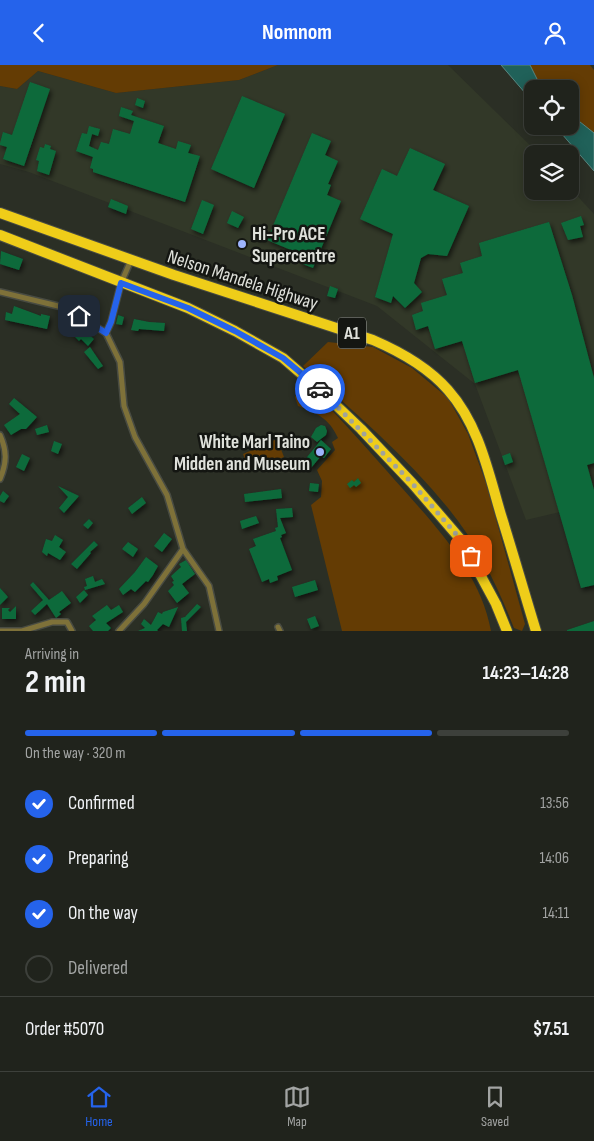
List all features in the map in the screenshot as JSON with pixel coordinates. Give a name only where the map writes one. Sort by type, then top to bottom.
[{"type":"highway","name":"Nelson Mandela Highway","points":[[0,213],[373,340],[398,351],[434,375],[458,402],[471,423],[484,455],[536,631]]},
{"type":"highway","points":[[0,235],[188,308],[235,331],[283,358],[320,390],[412,483],[462,541],[496,604],[507,631]]},
{"type":"street","points":[[106,333],[125,282],[130,257]]},
{"type":"street","points":[[0,292],[58,306],[79,316],[106,333],[120,362],[124,406],[135,437],[167,495],[183,549],[209,586],[219,631]]},
{"type":"street","points":[[0,435],[5,447],[5,466],[0,479]]},
{"type":"street","points":[[119,631],[144,604],[183,549]]},
{"type":"street","points":[[0,631],[22,631],[52,622],[67,622],[72,631]]},
{"type":"shaded area","points":[[0,65],[278,65],[239,80],[116,93],[38,71],[17,89],[0,86]]},
{"type":"shaded area","points":[[278,65],[448,65],[530,145],[524,145],[524,200],[579,200],[579,198],[594,214],[594,504],[526,520],[475,384],[377,306],[29,172],[0,164],[0,86],[17,89],[38,71],[116,93],[239,80]]},
{"type":"shaded area","points":[[530,65],[590,65],[594,70],[594,135],[579,121],[579,80],[537,79]]},
{"type":"shaded area","points":[[328,342],[373,347],[412,368],[448,398],[468,434],[486,483],[525,624],[522,631],[514,628],[486,565],[468,535],[448,508],[396,452],[303,366]]},
{"type":"shaded area","points":[[304,384],[357,437],[449,544],[476,586],[485,608],[491,631],[342,631],[311,505],[321,497],[322,481],[317,470],[335,450],[332,442],[338,438],[331,426],[322,417],[298,406],[295,397]]},
{"type":"shaded area","points":[[277,439],[284,457],[249,471],[243,454]]},
{"type":"water","points":[[501,65],[530,65],[538,80],[524,80],[524,92]]},
{"type":"water","points":[[579,121],[594,133],[594,171],[579,154],[579,145],[571,145],[563,135],[579,135]]},
{"type":"building","points":[[30,82],[50,89],[24,166],[3,159],[7,147],[0,145],[0,143],[3,132],[12,135]]},
{"type":"building","points":[[242,96],[285,114],[254,188],[211,169]]},
{"type":"building","points":[[137,98],[145,101],[143,108],[135,105]]},
{"type":"building","points":[[121,107],[133,111],[131,115],[164,126],[158,143],[176,149],[178,141],[191,145],[188,153],[200,156],[185,202],[93,172],[93,169],[90,168],[93,157],[76,151],[82,133],[87,134],[89,126],[100,129],[98,136],[92,134],[89,146],[98,150],[101,142],[109,144],[113,129],[130,134],[134,121],[119,116]]},
{"type":"building","points":[[312,133],[331,141],[325,155],[338,161],[328,184],[331,185],[327,195],[341,201],[313,268],[300,263],[303,255],[267,240]]},
{"type":"building","points":[[45,144],[51,146],[50,149],[56,151],[49,175],[37,171],[39,161],[36,160],[40,147],[44,148]]},
{"type":"building","points":[[410,148],[445,164],[433,190],[469,206],[447,256],[428,254],[421,258],[414,283],[422,292],[405,308],[393,296],[391,303],[375,297],[393,234],[360,219],[382,169],[397,176]]},
{"type":"building","points":[[111,199],[128,206],[126,214],[108,207]]},
{"type":"building","points":[[202,200],[214,205],[203,234],[191,229]]},
{"type":"building","points":[[232,211],[244,217],[238,228],[227,223]]},
{"type":"building","points":[[581,216],[584,225],[580,226],[583,237],[568,240],[561,223]]},
{"type":"building","points":[[549,222],[572,295],[594,378],[594,463],[587,465],[594,490],[594,585],[581,588],[518,370],[475,383],[462,341],[435,349],[428,326],[416,330],[412,315],[423,311],[421,303],[447,295],[442,279],[463,273],[460,263],[482,256],[479,243]]},
{"type":"building","points":[[255,230],[266,235],[264,240],[253,236]]},
{"type":"building","points":[[1,251],[23,259],[19,270],[0,264]]},
{"type":"building","points":[[330,286],[338,289],[335,298],[327,296]]},
{"type":"building","points":[[14,306],[41,316],[41,314],[50,316],[47,329],[5,320],[6,312],[12,314]]},
{"type":"building","points":[[118,315],[124,317],[122,325],[116,324]]},
{"type":"building","points":[[134,319],[165,323],[164,331],[131,330]]},
{"type":"building","points":[[80,327],[94,339],[88,346],[81,339],[79,341],[73,335]]},
{"type":"building","points":[[90,347],[103,366],[98,369],[84,352]]},
{"type":"building","points":[[14,398],[37,417],[26,429],[21,429],[11,435],[4,425],[20,414],[9,404]]},
{"type":"building","points":[[47,425],[49,432],[37,435],[35,429]]},
{"type":"building","points":[[321,425],[325,426],[327,431],[326,435],[317,442],[311,437],[316,428]]},
{"type":"building","name":"White Marl Taino Midden and Museum","points":[[321,440],[331,449],[324,458],[321,456],[311,468],[303,462]]},
{"type":"building","points":[[54,441],[62,444],[58,454],[51,451]]},
{"type":"building","points":[[510,453],[513,462],[505,465],[502,456]]},
{"type":"building","points":[[22,454],[30,458],[24,471],[16,467]]},
{"type":"building","points":[[358,478],[361,483],[356,487],[354,485],[350,488],[347,484],[352,480],[354,482]]},
{"type":"building","points":[[310,483],[319,484],[318,492],[309,491]]},
{"type":"building","points":[[58,486],[79,496],[64,513],[59,508],[68,497]]},
{"type":"building","points":[[281,489],[282,498],[245,502],[244,494]]},
{"type":"building","points":[[3,491],[9,496],[4,503],[0,501]]},
{"type":"building","points":[[142,497],[146,503],[132,514],[128,508]]},
{"type":"building","points":[[292,508],[293,517],[280,518],[286,533],[281,535],[282,537],[280,538],[292,570],[277,576],[278,580],[270,583],[269,579],[262,582],[249,549],[256,546],[253,539],[276,531],[275,528],[278,527],[276,509]]},
{"type":"building","points":[[256,516],[259,523],[242,529],[240,521]]},
{"type":"building","points":[[89,519],[93,523],[88,529],[83,525]]},
{"type":"building","points":[[164,533],[172,539],[162,552],[154,546]]},
{"type":"building","points":[[55,535],[63,540],[59,547],[66,552],[60,560],[48,553],[47,556],[42,552],[46,539],[52,541]]},
{"type":"building","points":[[94,541],[98,545],[77,569],[71,564]]},
{"type":"building","points":[[128,542],[138,549],[133,557],[122,549]]},
{"type":"building","points":[[146,557],[158,566],[153,575],[148,582],[146,581],[135,592],[131,589],[123,595],[119,589]]},
{"type":"building","points":[[186,560],[195,574],[182,584],[189,593],[177,603],[168,591],[174,585],[171,576],[181,567],[179,564]]},
{"type":"building","points":[[93,576],[95,582],[102,579],[105,584],[85,590],[84,587],[87,586],[85,579]]},
{"type":"building","points":[[315,580],[318,590],[295,597],[292,587]]},
{"type":"building","points":[[33,582],[49,600],[62,591],[71,603],[59,612],[61,614],[56,618],[47,604],[35,615],[31,611],[43,600],[30,585]]},
{"type":"building","points":[[0,588],[8,597],[0,605]]},
{"type":"building","points":[[84,590],[88,595],[80,603],[76,597]]},
{"type":"building","points":[[197,604],[201,607],[186,622],[187,631],[182,631],[181,618],[185,617]]},
{"type":"building","points":[[107,605],[111,610],[119,605],[123,612],[106,623],[111,628],[108,631],[93,631],[89,626],[96,620],[92,616]]},
{"type":"building","points":[[16,606],[16,619],[2,619],[2,608],[10,608],[8,610],[10,612]]},
{"type":"building","points":[[178,607],[169,627],[163,624],[158,631],[138,631],[145,628],[141,624],[144,619],[151,625],[158,612],[162,614]]},
{"type":"building","points":[[315,616],[319,626],[311,629],[307,619]]},
{"type":"building","points":[[594,621],[594,631],[567,631],[567,630]]},
{"type":"way so far","points":[[320,389],[412,483],[462,541],[471,556]]},
{"type":"place","name":"Hi-Pro ACE Supercentre","points":[[242,244]]},
{"type":"place","name":"White Marl Taino Midden and Museum","points":[[320,452]]},
{"type":"route","points":[[79,316],[106,333],[111,322],[121,283],[188,308],[235,331],[283,358],[320,389]]}]
